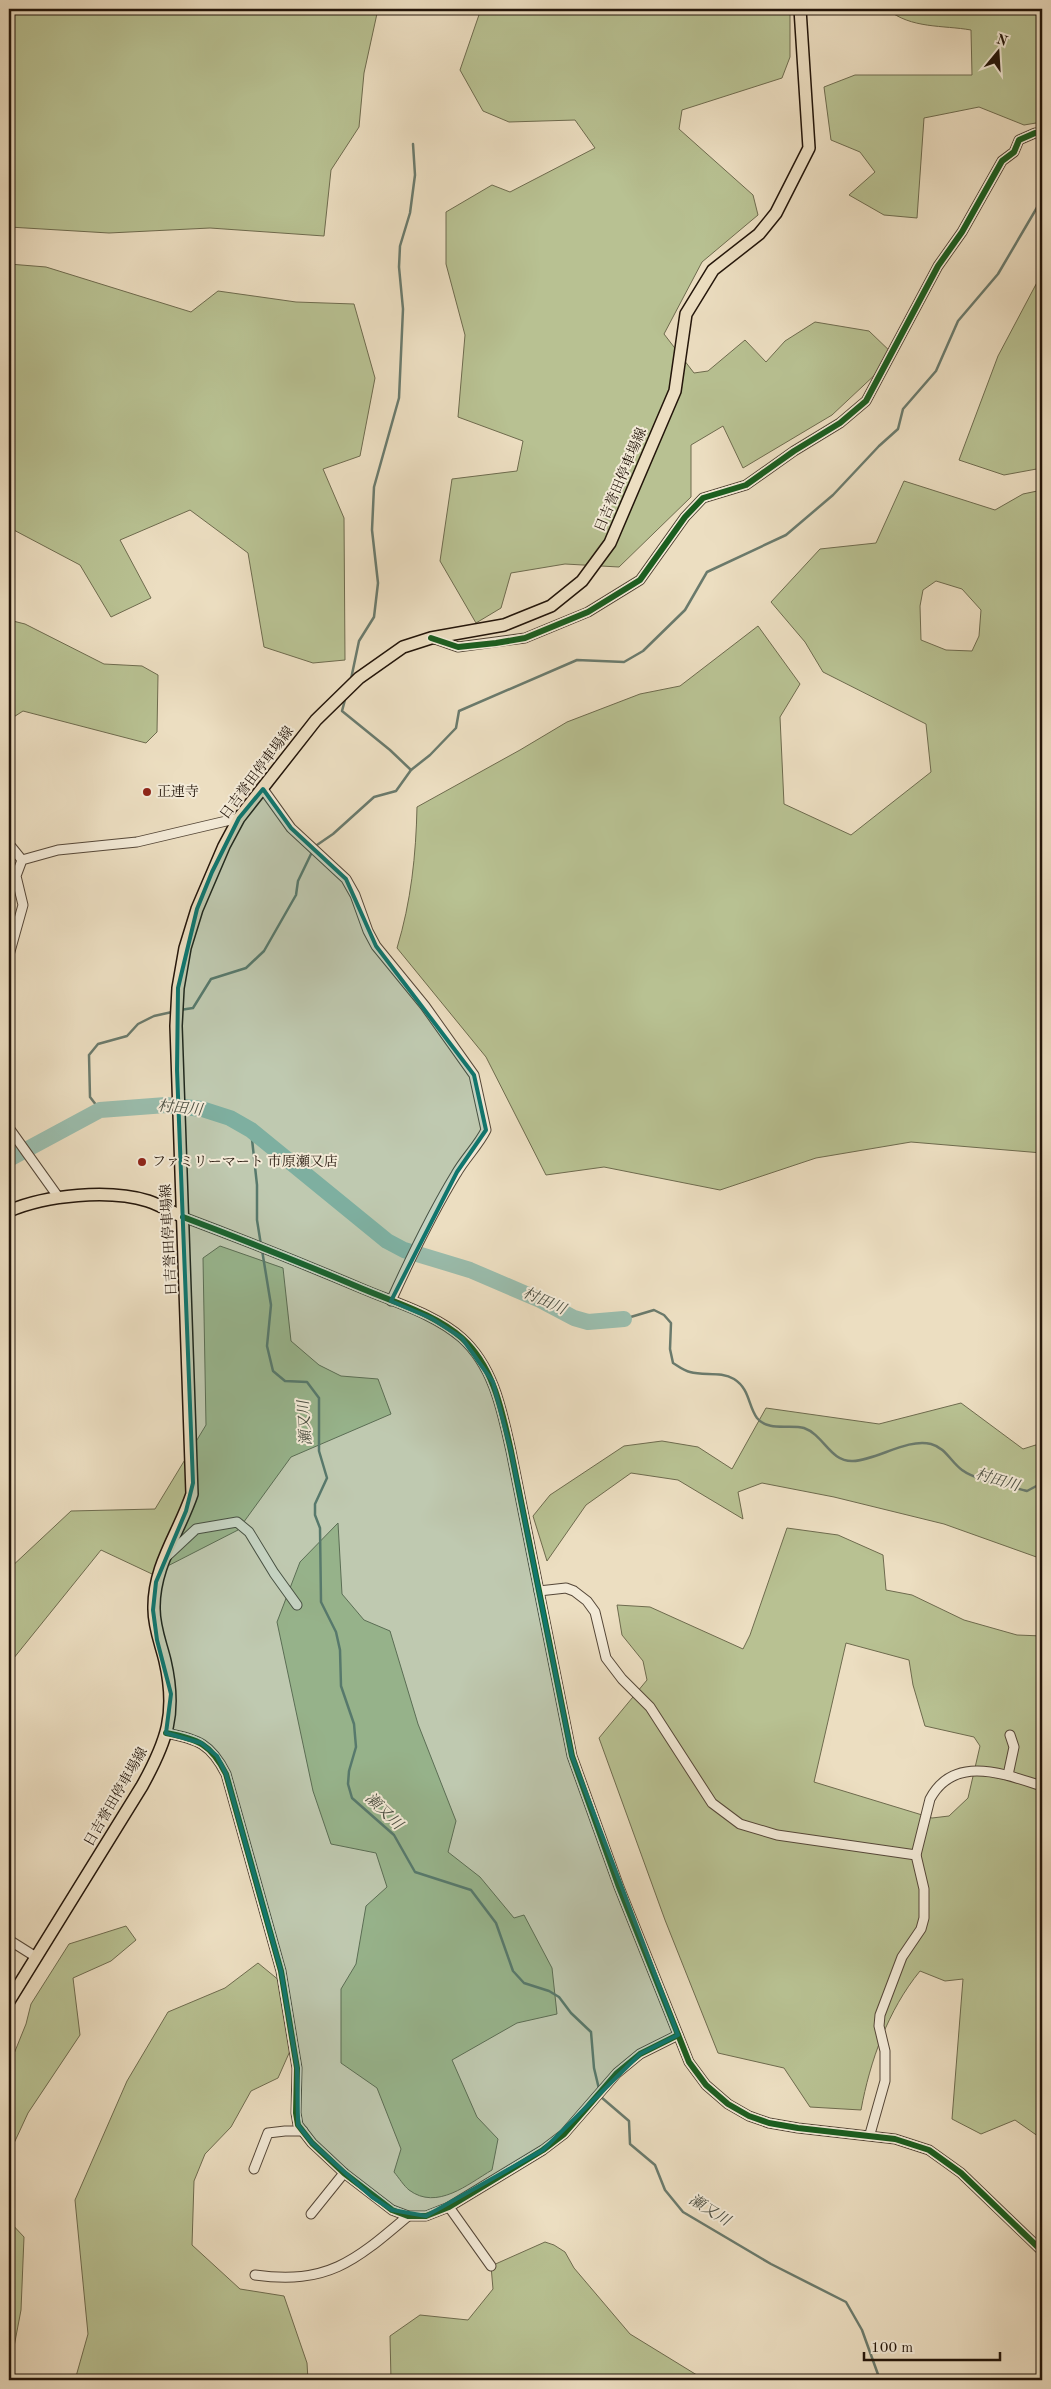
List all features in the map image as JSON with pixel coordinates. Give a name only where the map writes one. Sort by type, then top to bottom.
[{"type":"main road","name":"日吉誉田停車場線","points":[[9,2001],[142,1786],[160,1752],[166,1733],[171,1694],[164,1656],[158,1640],[154,1610],[156,1582],[161,1561],[186,1511],[193,1488],[177,1070],[178,988],[185,948],[197,909],[224,846],[239,818],[316,720],[359,678],[403,648],[431,638],[504,625],[551,606],[582,581],[610,543],[675,391],[686,314],[713,270],[759,234],[776,213],[809,148],[800,9]]},
{"type":"main road","points":[[9,1211],[59,1198],[102,1196],[129,1197],[149,1202],[183,1217]]},
{"type":"street","points":[[431,638],[458,647],[525,638],[588,612],[640,580],[685,517],[703,498],[746,485],[794,451],[840,423],[866,401],[938,266],[962,232],[1002,161],[1014,152],[1019,140],[1035,133],[1042,133]]},
{"type":"street","points":[[263,789],[291,828],[346,879],[355,895],[368,931],[376,946],[424,1006],[474,1075],[486,1130],[476,1149],[457,1172],[428,1223],[391,1300]]},
{"type":"street","points":[[22,860],[58,850],[137,842],[239,818]]},
{"type":"street","points":[[9,844],[22,860]]},
{"type":"street","points":[[9,955],[23,905],[16,876],[22,860]]},
{"type":"street","points":[[9,1128],[59,1198]]},
{"type":"street","points":[[183,1217],[267,1249],[431,1318],[462,1338],[478,1357],[493,1382],[501,1406],[572,1756],[619,1887],[678,2035],[689,2062],[706,2085],[728,2104],[769,2123],[870,2134],[919,2146],[946,2160],[1042,2251]]},
{"type":"street","points":[[161,1561],[196,1529],[237,1522],[249,1532],[260,1553],[297,1605]]},
{"type":"street","points":[[539,1591],[566,1588],[574,1591],[587,1601],[595,1612],[606,1658],[622,1679],[650,1707],[712,1803],[740,1824],[777,1836],[916,1855]]},
{"type":"street","points":[[166,1733],[201,1743],[217,1756],[226,1774],[281,1971],[297,2068],[296,2113],[298,2125],[312,2143],[344,2173],[392,2210],[408,2216],[426,2216],[448,2207],[543,2150],[564,2134],[617,2073],[634,2058],[678,2035]]},
{"type":"street","points":[[1008,1776],[1014,1747],[1010,1735]]},
{"type":"street","points":[[870,2134],[885,2081],[885,2051],[878,2026],[880,2015],[902,1957],[920,1930],[924,1918],[924,1889],[916,1855],[930,1799],[934,1792],[949,1777],[976,1770],[1008,1776],[1042,1786]]},
{"type":"street","points":[[9,1940],[36,1957]]},
{"type":"street","points":[[254,2169],[268,2133],[285,2130],[303,2131]]},
{"type":"street","points":[[311,2214],[344,2173]]},
{"type":"street","points":[[448,2207],[491,2266]]},
{"type":"street","points":[[254,2275],[290,2278],[310,2276],[334,2268],[362,2254],[408,2216]]},
{"type":"highlighted area","points":[[263,789],[291,828],[346,879],[376,946],[474,1075],[486,1130],[457,1172],[391,1301],[431,1318],[462,1338],[493,1382],[511,1451],[572,1756],[678,2035],[640,2054],[543,2150],[426,2216],[392,2210],[372,2197],[312,2143],[298,2125],[297,2068],[281,1971],[226,1774],[217,1756],[201,1743],[166,1733],[171,1694],[157,1640],[153,1610],[156,1582],[186,1511],[193,1483],[177,1070],[178,988],[197,909],[212,872],[239,818]]},
{"type":"green space","points":[[9,9],[378,9],[364,73],[359,127],[331,170],[324,236],[210,228],[109,233],[9,227]]},
{"type":"green space","points":[[481,9],[790,9],[790,57],[782,78],[682,110],[679,129],[753,195],[758,215],[702,262],[664,334],[694,373],[708,371],[745,340],[766,362],[785,341],[815,322],[869,331],[895,356],[832,415],[743,468],[723,426],[691,445],[691,497],[619,567],[565,564],[511,573],[501,608],[476,623],[440,561],[452,479],[517,471],[523,441],[458,417],[465,335],[446,264],[446,212],[492,185],[510,192],[595,148],[575,120],[509,122],[483,111],[460,70]]},
{"type":"green space","points":[[887,9],[1039,9],[1042,27],[1042,122],[1024,125],[979,107],[924,118],[917,218],[884,215],[849,195],[875,172],[860,152],[831,140],[824,87],[855,75],[972,75],[971,30],[917,23],[906,20]]},
{"type":"green space","points":[[9,264],[46,267],[191,312],[218,291],[296,302],[354,304],[375,378],[360,456],[323,469],[344,518],[345,660],[313,663],[264,647],[248,553],[190,510],[120,540],[151,598],[111,617],[80,565],[10,528],[9,530]]},
{"type":"green space","points":[[1042,273],[1042,468],[1004,475],[959,460],[998,356]]},
{"type":"green space","points":[[904,481],[995,510],[1023,494],[1042,490],[1042,1153],[911,1142],[816,1158],[720,1190],[604,1167],[546,1175],[486,1057],[397,948],[412,878],[417,807],[567,722],[640,694],[680,686],[758,626],[800,684],[780,717],[784,804],[851,835],[931,772],[926,724],[823,672],[805,642],[771,602],[820,549],[876,543]],"holes":[[[936,581],[962,589],[981,610],[979,636],[972,651],[946,650],[921,640],[920,606],[923,590]]]},
{"type":"green space","points":[[9,620],[25,624],[104,664],[142,666],[158,675],[157,732],[146,743],[23,711],[9,720]]},
{"type":"green space","points":[[220,1246],[283,1268],[291,1341],[319,1365],[341,1376],[378,1379],[391,1414],[291,1457],[238,1530],[152,1574],[101,1550],[9,1664],[9,1569],[71,1511],[155,1509],[206,1425],[203,1258]]},
{"type":"green space","points":[[961,1403],[1023,1449],[1042,1443],[1042,1559],[944,1524],[834,1497],[762,1483],[738,1492],[743,1519],[678,1480],[631,1473],[586,1505],[547,1561],[533,1516],[550,1495],[624,1446],[662,1441],[698,1447],[732,1469],[766,1408],[879,1424]]},
{"type":"green space","points":[[338,1523],[342,1594],[364,1620],[390,1631],[418,1724],[456,1821],[448,1852],[480,1877],[514,1918],[524,1915],[552,1968],[557,2014],[517,2023],[452,2060],[477,2117],[498,2139],[492,2170],[463,2188],[441,2197],[430,2198],[420,2196],[409,2190],[394,2172],[401,2149],[377,2088],[341,2063],[341,1989],[356,1964],[366,1906],[387,1887],[376,1853],[331,1844],[313,1791],[277,1622],[300,1562]]},
{"type":"green space","points":[[787,1528],[838,1535],[883,1555],[886,1590],[912,1595],[964,1620],[1017,1635],[1042,1636],[1042,2139],[1015,2120],[981,2134],[952,2119],[963,1979],[945,1981],[920,1971],[899,2002],[882,2037],[875,2055],[861,2110],[810,2107],[784,2068],[718,2053],[665,1920],[599,1738],[647,1680],[643,1661],[622,1635],[617,1605],[650,1607],[743,1649],[750,1635]],"holes":[[[846,1643],[909,1660],[913,1685],[925,1726],[974,1737],[980,1746],[968,1798],[949,1816],[932,1818],[814,1782]]]},
{"type":"green space","points":[[126,1926],[136,1940],[111,1961],[73,1978],[80,2035],[28,2113],[9,2154],[9,2066],[26,2024],[31,2004],[69,1944]]},
{"type":"green space","points":[[258,1963],[286,1986],[290,2051],[278,2078],[251,2091],[231,2127],[205,2154],[194,2181],[192,2245],[240,2289],[284,2296],[307,2363],[308,2380],[75,2380],[88,2334],[75,2200],[127,2081],[168,2012],[225,1988]]},
{"type":"green space","points":[[9,2221],[24,2237],[21,2310],[9,2373]]},
{"type":"green space","points":[[545,2242],[565,2252],[574,2268],[630,2334],[705,2380],[391,2380],[390,2336],[420,2315],[468,2320],[493,2289],[491,2266]]},
{"type":"waterway","points":[[351,679],[359,641],[374,617],[378,583],[372,530],[374,487],[399,398],[403,309],[399,267],[400,246],[410,213],[415,175],[413,144]]},
{"type":"waterway","points":[[314,847],[333,834],[374,797],[396,791],[411,770],[430,755],[456,728],[459,711],[577,660],[624,662],[643,651],[685,610],[707,572],[786,535],[833,495],[879,446],[898,429],[903,409],[936,371],[958,321],[998,274],[1042,199]]},
{"type":"waterway","points":[[346,696],[342,711],[390,750],[411,770]]},
{"type":"waterway","points":[[180,1010],[193,1008],[211,979],[246,968],[264,951],[296,895],[298,881],[312,852]]},
{"type":"waterway","points":[[100,1110],[90,1097],[89,1055],[98,1044],[127,1036],[138,1024],[154,1016],[172,1012]]},
{"type":"waterway","name":"村田川","points":[[9,1159],[100,1110],[166,1105],[202,1109],[230,1118],[251,1130],[387,1241],[404,1250],[470,1270],[540,1300],[574,1318],[588,1322],[624,1319]]},
{"type":"waterway","name":"瀬又川","points":[[251,1130],[257,1185],[257,1220],[261,1245]]},
{"type":"waterway","name":"瀬又川","points":[[262,1250],[271,1305],[267,1346],[273,1371],[285,1381],[307,1382],[319,1398],[319,1451],[327,1478],[315,1504],[315,1515],[320,1528],[321,1602],[336,1632],[340,1650],[341,1686],[354,1724],[356,1747],[349,1771],[348,1784],[352,1798],[394,1835],[415,1872],[471,1890],[496,1923],[513,1971],[524,1983],[549,1991],[559,1997],[571,2013],[591,2032],[594,2068],[599,2089]]},
{"type":"waterway","name":"村田川","points":[[624,1319],[654,1310],[664,1315],[671,1323],[670,1349],[673,1363],[683,1370],[695,1373],[724,1375],[734,1379],[743,1388],[754,1413],[762,1422],[767,1425],[798,1427],[811,1431],[833,1453],[845,1460],[862,1460],[912,1444],[931,1444],[940,1448],[968,1474],[993,1483],[1027,1491],[1042,1483]]},
{"type":"waterway","name":"瀬又川","points":[[601,2097],[629,2121],[630,2144],[655,2165],[665,2190],[683,2212],[771,2264],[846,2302],[862,2330],[880,2380]]},
{"type":"waterway","points":[[1034,2380],[1042,2377]]},
{"type":"cycle path","points":[[431,638],[458,647],[496,643],[525,638],[588,612],[640,580],[685,517],[703,498],[746,485],[794,451],[840,423],[866,401],[938,266],[962,232],[1002,161],[1014,152],[1019,140],[1035,133],[1042,133]]},
{"type":"cycle path","points":[[183,1217],[296,1261],[428,1316],[462,1338],[482,1362],[495,1390],[508,1436],[572,1756],[619,1887],[689,2062],[706,2085],[728,2104],[749,2116],[769,2123],[895,2139],[929,2150],[961,2173],[1042,2251]]},
{"type":"cycle path","points":[[166,1733],[187,1738],[209,1749],[226,1774],[281,1971],[297,2068],[296,2113],[298,2125],[312,2143],[344,2173],[392,2210],[408,2216],[426,2216],[449,2207],[543,2150],[564,2134],[617,2073],[640,2054],[678,2035]]},
{"type":"place","name":"正連寺","points":[[147,792]]},
{"type":"place","name":"ファミリーマート 市原瀬又店","points":[[142,1162]]}]
